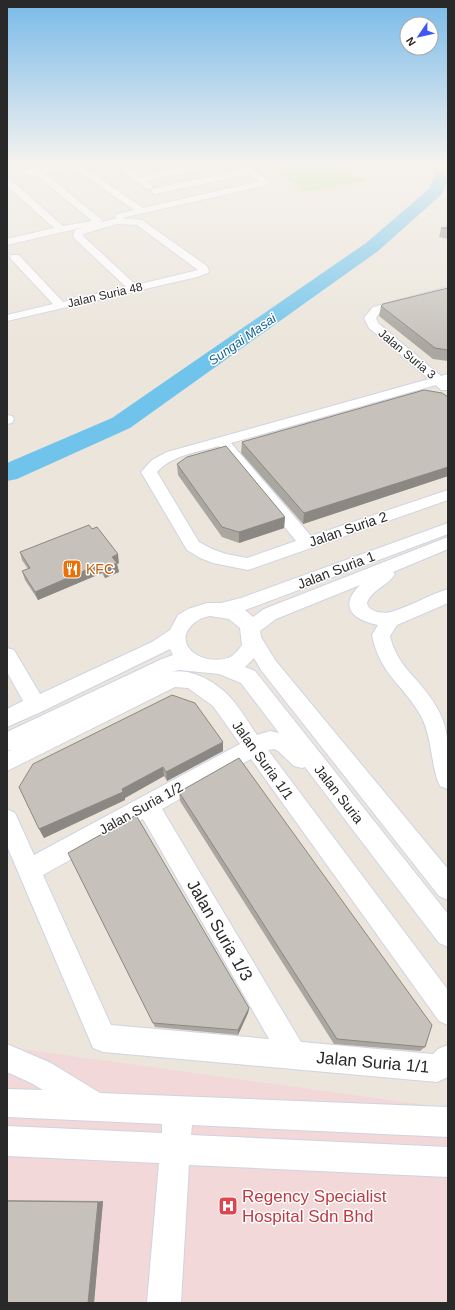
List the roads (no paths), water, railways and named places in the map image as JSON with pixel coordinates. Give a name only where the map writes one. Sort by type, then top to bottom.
[{"type":"street","points":[[58,225],[62,230]]},
{"type":"street","points":[[12,238],[62,230],[81,225]]},
{"type":"street","points":[[97,225],[80,230],[77,234],[78,237],[134,289]]},
{"type":"street","name":"Jalan Suria 48","points":[[7,318],[134,289],[204,271],[203,268],[145,225]]},
{"type":"street","points":[[15,257],[61,306]]},
{"type":"street","name":"Jalan Suria 3","points":[[445,382],[373,325],[370,318],[377,309],[448,290]]},
{"type":"street","points":[[307,543],[222,441],[445,382]]},
{"type":"street","name":"Jalan Suria 2","points":[[222,441],[172,455],[157,463],[149,472],[193,546],[204,553],[223,561],[248,564],[448,495]]},
{"type":"street","name":"Jalan Suria 1","points":[[223,609],[244,604],[448,528]]},
{"type":"street","name":"Jalan Suria 1","points":[[252,633],[270,614],[448,543]]},
{"type":"street","points":[[397,564],[360,597],[358,603],[360,610],[366,616],[375,619],[391,620],[448,596]]},
{"type":"street","points":[[223,609],[234,613],[244,620],[252,633],[250,648],[244,657],[233,664],[220,667],[207,667],[195,663],[185,657],[178,649],[176,640],[182,622],[199,611],[223,609]]},
{"type":"street","points":[[391,620],[381,635],[382,646],[396,672],[418,697],[430,714],[443,766],[448,779]]},
{"type":"street","name":"Jalan Suria","points":[[252,633],[268,665],[448,888]]},
{"type":"street","points":[[7,718],[159,647],[177,634]]},
{"type":"street","points":[[7,656],[13,679],[36,705]]},
{"type":"street","points":[[7,742],[170,664],[180,662],[195,663]]},
{"type":"street","name":"Jalan Suria","points":[[220,667],[241,673],[248,677],[448,934]]},
{"type":"street","name":"Jalan Suria 1/1","points":[[7,762],[173,679],[192,680],[220,700],[448,1012]]},
{"type":"street","name":"Jalan Suria 1/2","points":[[29,870],[254,746],[270,740],[282,742],[328,780]]},
{"type":"street","name":"Jalan Suria 1/3","points":[[147,805],[293,1055]]},
{"type":"street","points":[[7,820],[29,870]]},
{"type":"street","name":"Jalan Suria 1/1","points":[[29,870],[103,1038],[437,1068],[448,1059]]},
{"type":"street","points":[[7,1058],[40,1073],[98,1107]]},
{"type":"street","points":[[7,1104],[448,1122]]},
{"type":"street","points":[[164,1303],[178,1111]]},
{"type":"street","points":[[7,1141],[448,1162]]},
{"type":"waterway","name":"Sungai Masai","points":[[7,473],[121,423],[372,247],[397,225]]},
{"type":"place","name":"KFC","points":[[72,569]]},
{"type":"place","name":"Regency Specialist Hospital Sdn Bhd","points":[[228,1206]]}]
